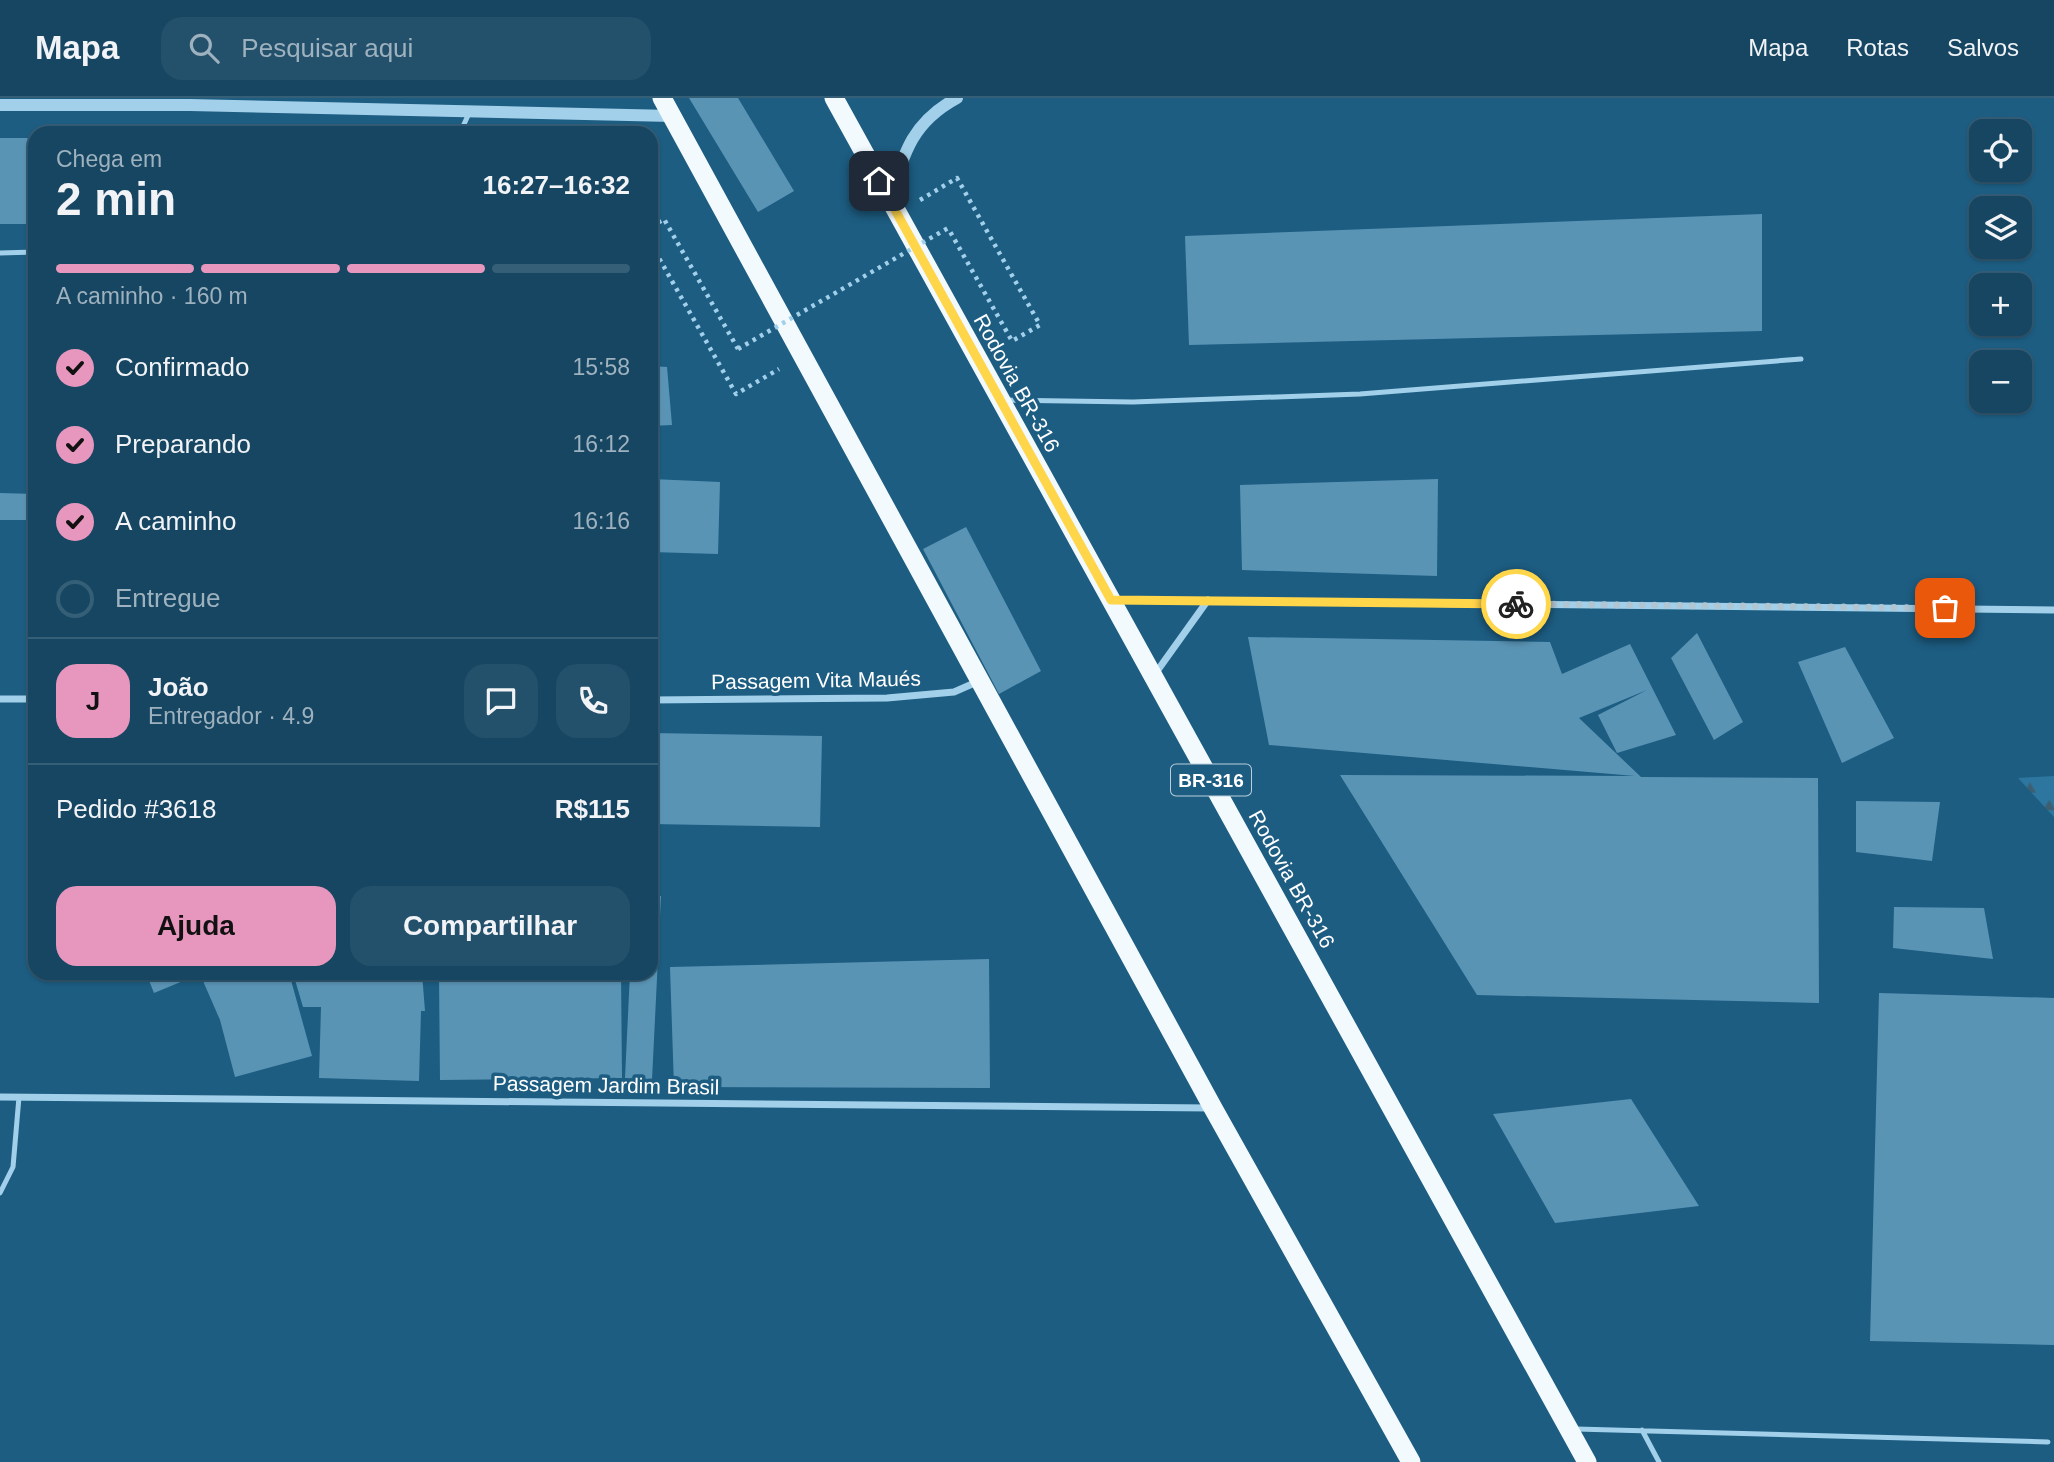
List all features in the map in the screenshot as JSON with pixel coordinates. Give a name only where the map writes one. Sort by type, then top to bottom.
[{"type":"highway","points":[[662,98],[1213,1108],[1411,1462]]},
{"type":"highway","name":"Rodovia BR-316","points":[[834,98],[1587,1462]]},
{"type":"street","points":[[893,208],[900,167],[922,122],[957,98]]},
{"type":"street","points":[[0,105],[190,105],[672,116]]},
{"type":"street","points":[[1111,600],[2054,610]]},
{"type":"street","points":[[1154,676],[1208,600]]},
{"type":"street","name":"Passagem Vita Maués","points":[[658,699],[887,698],[954,692],[980,681]]},
{"type":"street","points":[[0,699],[28,699]]},
{"type":"street","name":"Passagem Jardim Brasil","points":[[0,1097],[1213,1108]]},
{"type":"lane","points":[[463,126],[470,111]]},
{"type":"lane","points":[[0,253],[28,253]]},
{"type":"lane","points":[[1002,400],[1133,402],[1360,394],[1801,359]]},
{"type":"lane","points":[[0,1193],[13,1167],[19,1097]]},
{"type":"lane","points":[[1569,1429],[2048,1442]]},
{"type":"lane","points":[[1642,1430],[1658,1462]]},
{"type":"path","points":[[658,223],[664,219],[738,349],[948,228],[1012,341],[1040,324],[957,178],[893,208]]},
{"type":"path","points":[[658,256],[736,394],[804,355]]},
{"type":"green space","points":[[2054,776],[2054,817],[2018,778]]},
{"type":"building","points":[[689,98],[738,98],[794,191],[758,212]]},
{"type":"building","points":[[0,138],[28,138],[28,224],[0,224]]},
{"type":"building","points":[[1762,214],[1762,331],[1189,345],[1185,236]]},
{"type":"building","points":[[658,366],[667,367],[672,425],[658,426]]},
{"type":"building","points":[[658,479],[720,482],[718,554],[658,552]]},
{"type":"building","points":[[1438,479],[1437,576],[1242,570],[1240,485]]},
{"type":"building","points":[[0,493],[28,494],[28,520],[0,520]]},
{"type":"building","points":[[966,527],[1041,671],[999,694],[923,549]]},
{"type":"building","points":[[1697,633],[1743,722],[1714,740],[1671,658]]},
{"type":"building","points":[[1248,637],[1550,642],[1562,674],[1630,644],[1676,735],[1617,753],[1598,715],[1647,690],[1579,718],[1641,777],[1818,778],[1819,1003],[1477,995],[1340,775],[1635,776],[1269,745]]},
{"type":"building","points":[[1845,647],[1894,738],[1842,763],[1798,662]]},
{"type":"building","points":[[658,733],[822,736],[820,827],[658,824]]},
{"type":"building","points":[[1856,801],[1940,802],[1932,861],[1856,852]]},
{"type":"building","points":[[658,896],[661,896],[658,957]]},
{"type":"building","points":[[1894,907],[1984,908],[1993,959],[1893,948]]},
{"type":"building","points":[[989,959],[990,1088],[674,1087],[670,967]]},
{"type":"building","points":[[149,980],[185,980],[154,993]]},
{"type":"building","points":[[203,980],[291,980],[312,1056],[235,1077],[220,1020]]},
{"type":"building","points":[[295,980],[423,980],[425,1011],[421,1011],[419,1081],[319,1078],[321,1007],[303,1007]]},
{"type":"building","points":[[439,980],[621,980],[622,1078],[440,1080]]},
{"type":"building","points":[[630,980],[657,980],[652,1080],[625,1078]]},
{"type":"building","points":[[1879,993],[2054,998],[2054,1345],[1870,1341]]},
{"type":"building","points":[[1631,1099],[1699,1206],[1555,1223],[1493,1114]]},
{"type":"way so far","points":[[1516,604],[1945,608]]},
{"type":"route","points":[[879,181],[1111,600],[1516,604]]}]
